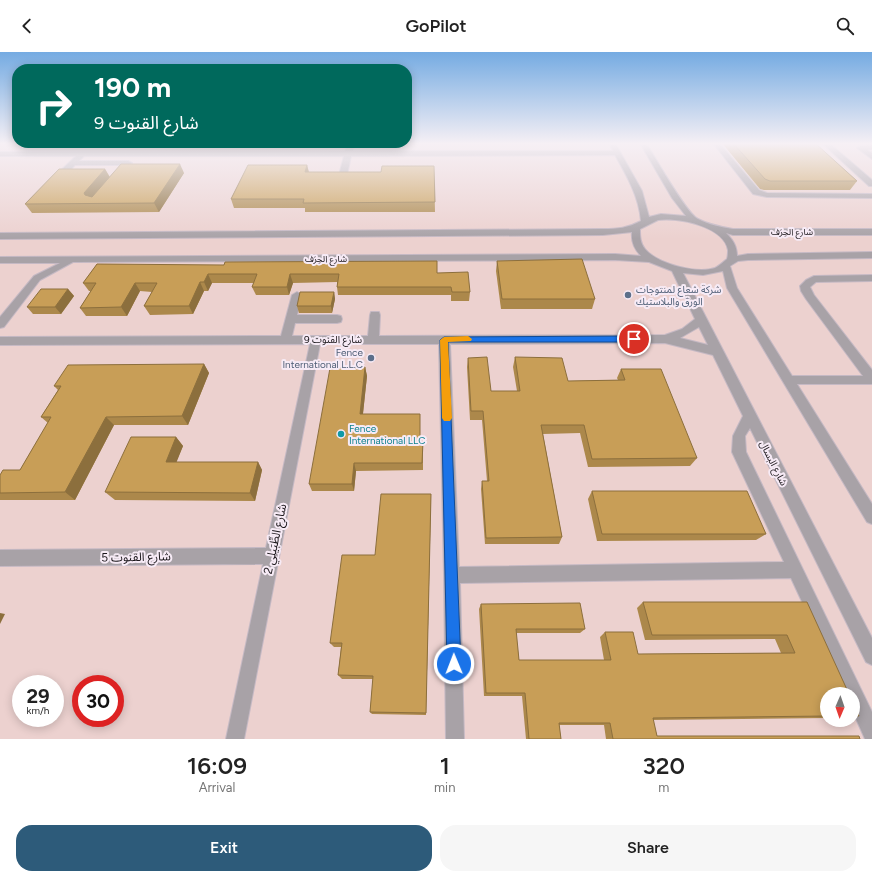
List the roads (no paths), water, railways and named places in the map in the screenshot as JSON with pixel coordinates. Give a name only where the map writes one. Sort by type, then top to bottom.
[{"type":"street","points":[[52,184],[61,175]]},
{"type":"street","points":[[629,175],[641,198],[646,221]]},
{"type":"street","points":[[662,175],[676,198],[693,220]]},
{"type":"street","points":[[742,175],[756,192],[767,195],[872,196]]},
{"type":"street","points":[[862,175],[872,184]]},
{"type":"street","points":[[0,236],[603,232],[624,231],[636,228],[646,221],[662,217],[693,220],[713,228],[724,235],[731,244],[734,253],[729,263],[732,288],[872,517]]},
{"type":"street","points":[[636,228],[634,235],[636,243],[642,251],[651,259],[677,270],[705,272],[716,270],[729,263],[748,257],[872,256]]},
{"type":"street","name":"شارع الحِرَف","points":[[713,228],[733,232],[872,232]]},
{"type":"street","name":"شارع الحِرَف","points":[[0,260],[615,257],[651,259]]},
{"type":"street","points":[[25,260],[34,268],[37,278]]},
{"type":"street","points":[[0,324],[37,278],[73,260]]},
{"type":"street","name":"شارع البسال","points":[[677,270],[679,277],[872,656]]},
{"type":"street","points":[[872,278],[814,279],[806,286],[806,291],[872,380]]},
{"type":"street","points":[[286,339],[297,295]]},
{"type":"street","points":[[373,339],[375,315]]},
{"type":"street","points":[[291,319],[336,319]]},
{"type":"street","name":"شارع القنوت 9","points":[[665,339],[682,334],[694,328],[701,320]]},
{"type":"street","name":"شارع الطِّبَيلِي 2","points":[[235,739],[316,339]]},
{"type":"street","name":"شارع القنوت 9","points":[[0,341],[665,339],[702,347],[717,352]]},
{"type":"street","points":[[444,340],[452,575],[455,739]]},
{"type":"street","points":[[788,380],[872,380]]},
{"type":"street","points":[[750,416],[739,436],[739,452],[872,732]]},
{"type":"street","name":"شارع القنوت 5","points":[[0,558],[271,556]]},
{"type":"street","points":[[452,575],[795,570]]},
{"type":"place","name":"شركة شعاع لمنتوجات الورق والبلاستيك","points":[[628,295]]},
{"type":"place","name":"Fence International L.L.C","points":[[371,358]]},
{"type":"place","name":"Fence International LLC","points":[[341,434]]}]
